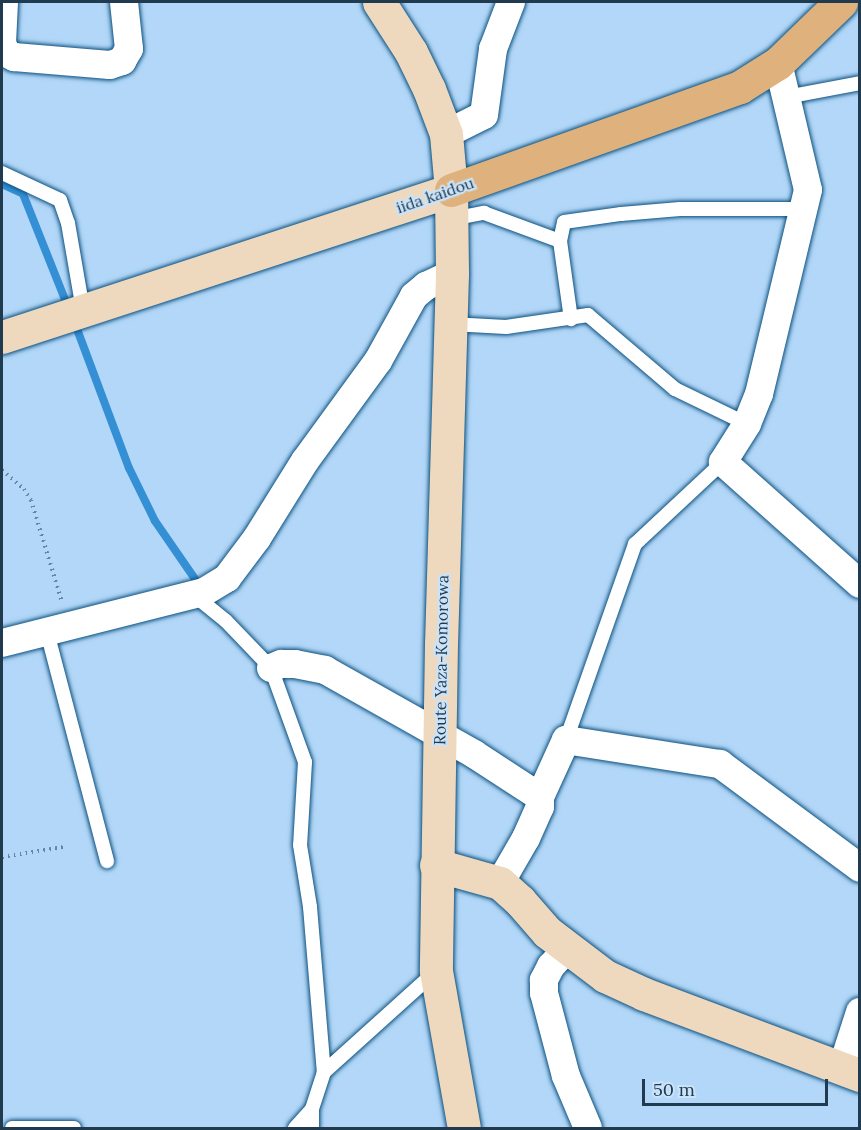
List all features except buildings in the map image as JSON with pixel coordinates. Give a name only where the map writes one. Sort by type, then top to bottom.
[{"type":"main road","name":"Route Yaza-Komorowa","points":[[379,2],[411,52],[446,134],[451,204],[452,274],[436,865],[436,971],[464,1128]]},
{"type":"main road","name":"iida kaidou","points":[[2,337],[83,310],[451,204],[740,87],[778,63],[834,5]]},
{"type":"main road","points":[[436,865],[500,883],[567,949],[605,976],[644,994],[851,1071]]},
{"type":"street","points":[[3,8],[2,43],[6,53],[14,57],[110,65],[122,61],[129,49],[124,2]]},
{"type":"street","points":[[446,134],[484,115],[493,49],[511,2]]},
{"type":"street","points":[[778,63],[808,190],[759,394],[747,424],[723,462],[860,584]]},
{"type":"street","points":[[2,643],[194,595],[216,586],[237,567],[305,461],[378,360],[414,296],[426,286],[452,274]]},
{"type":"street","points":[[271,668],[281,664],[295,664],[325,670],[474,754],[540,797]]},
{"type":"street","points":[[500,883],[526,838],[540,807],[540,797],[566,740],[720,764],[860,868]]},
{"type":"street","points":[[567,949],[551,966],[544,980],[544,993],[566,1076],[588,1128]]},
{"type":"street","points":[[851,1071],[860,1012]]},
{"type":"lane","points":[[786,97],[860,83]]},
{"type":"lane","points":[[2,173],[60,200],[68,223],[83,310]]},
{"type":"lane","points":[[451,204],[484,213],[560,242]]},
{"type":"lane","points":[[571,320],[560,242],[564,222],[680,209],[804,209]]},
{"type":"lane","points":[[451,324],[506,327],[571,320],[588,315],[675,389],[747,424]]},
{"type":"lane","points":[[566,740],[635,544],[723,462]]},
{"type":"lane","points":[[194,595],[226,621],[271,668],[304,762],[300,844],[310,907],[324,1072],[312,1109],[312,1128]]},
{"type":"lane","points":[[58,628],[107,861]]},
{"type":"lane","points":[[324,1072],[436,971]]},
{"type":"lane","points":[[295,1128],[312,1109]]},
{"type":"lane","points":[[12,1128],[74,1128]]},
{"type":"path","points":[[2,470],[19,484],[31,500],[58,628]]},
{"type":"path","points":[[2,857],[63,847]]},
{"type":"waterway","points":[[2,184],[23,194],[68,307]]},
{"type":"waterway","points":[[74,321],[129,468],[155,521],[195,579]]}]
